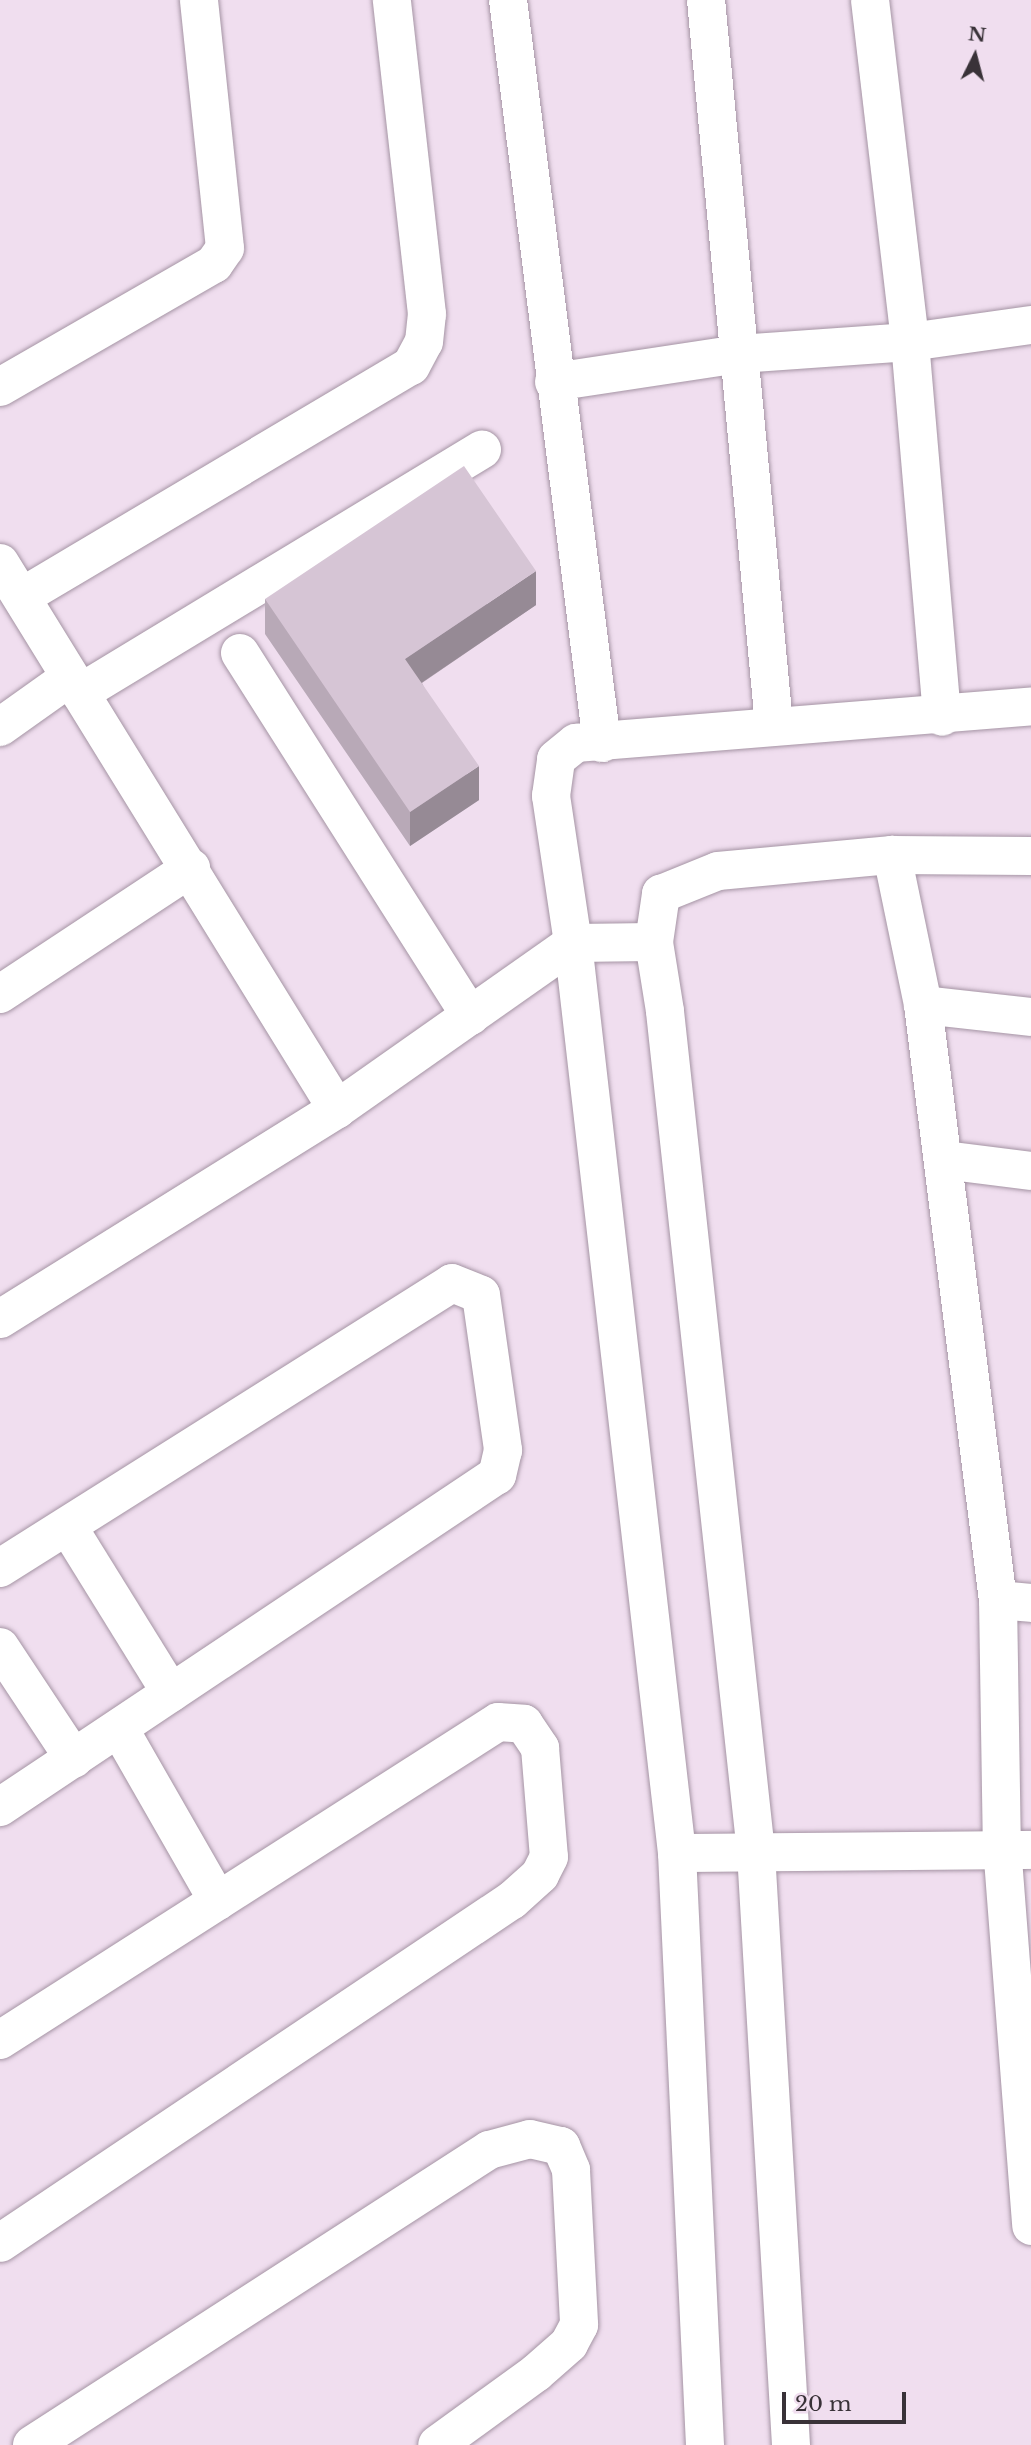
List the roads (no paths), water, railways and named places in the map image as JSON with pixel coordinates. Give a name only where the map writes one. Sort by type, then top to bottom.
[{"type":"street","points":[[0,387],[214,264],[225,248],[199,0]]},
{"type":"street","points":[[23,596],[411,366],[424,342],[427,314],[392,0]]},
{"type":"street","points":[[508,0],[554,382],[602,743]]},
{"type":"street","points":[[706,0],[774,725]]},
{"type":"street","points":[[870,0],[910,342],[942,717]]},
{"type":"street","points":[[554,382],[738,354],[910,342],[1031,325]]},
{"type":"street","points":[[0,727],[482,450]]},
{"type":"street","points":[[0,563],[191,868],[337,1109]]},
{"type":"street","points":[[240,653],[470,1016]]},
{"type":"street","points":[[705,2445],[677,1853],[573,943],[551,796],[556,759],[576,743],[602,743],[774,725],[942,717],[1031,706]]},
{"type":"street","points":[[892,855],[923,1005],[944,1160],[1014,1602],[1016,1848],[1031,2226]]},
{"type":"street","points":[[791,2445],[756,1852],[665,1011],[654,942],[661,894],[718,871],[892,855],[1031,856]]},
{"type":"street","points":[[0,994],[191,868]]},
{"type":"street","points":[[0,1319],[337,1109],[573,943],[654,942]]},
{"type":"street","points":[[923,1005],[1031,1017]]},
{"type":"street","points":[[944,1160],[1031,1171]]},
{"type":"street","points":[[0,1807],[120,1730],[497,1475],[503,1450],[481,1296],[452,1283],[68,1527],[4,1557]]},
{"type":"street","points":[[68,1527],[171,1693]]},
{"type":"street","points":[[0,1647],[74,1759]]},
{"type":"street","points":[[0,2040],[498,1722],[524,1724],[540,1748],[549,1857],[540,1875],[512,1900],[0,2243]]},
{"type":"street","points":[[120,1730],[218,1901]]},
{"type":"street","points":[[677,1853],[1016,1848]]},
{"type":"street","points":[[32,2445],[489,2150],[530,2139],[561,2146],[571,2170],[579,2325],[569,2344],[482,2430],[437,2445]]}]
